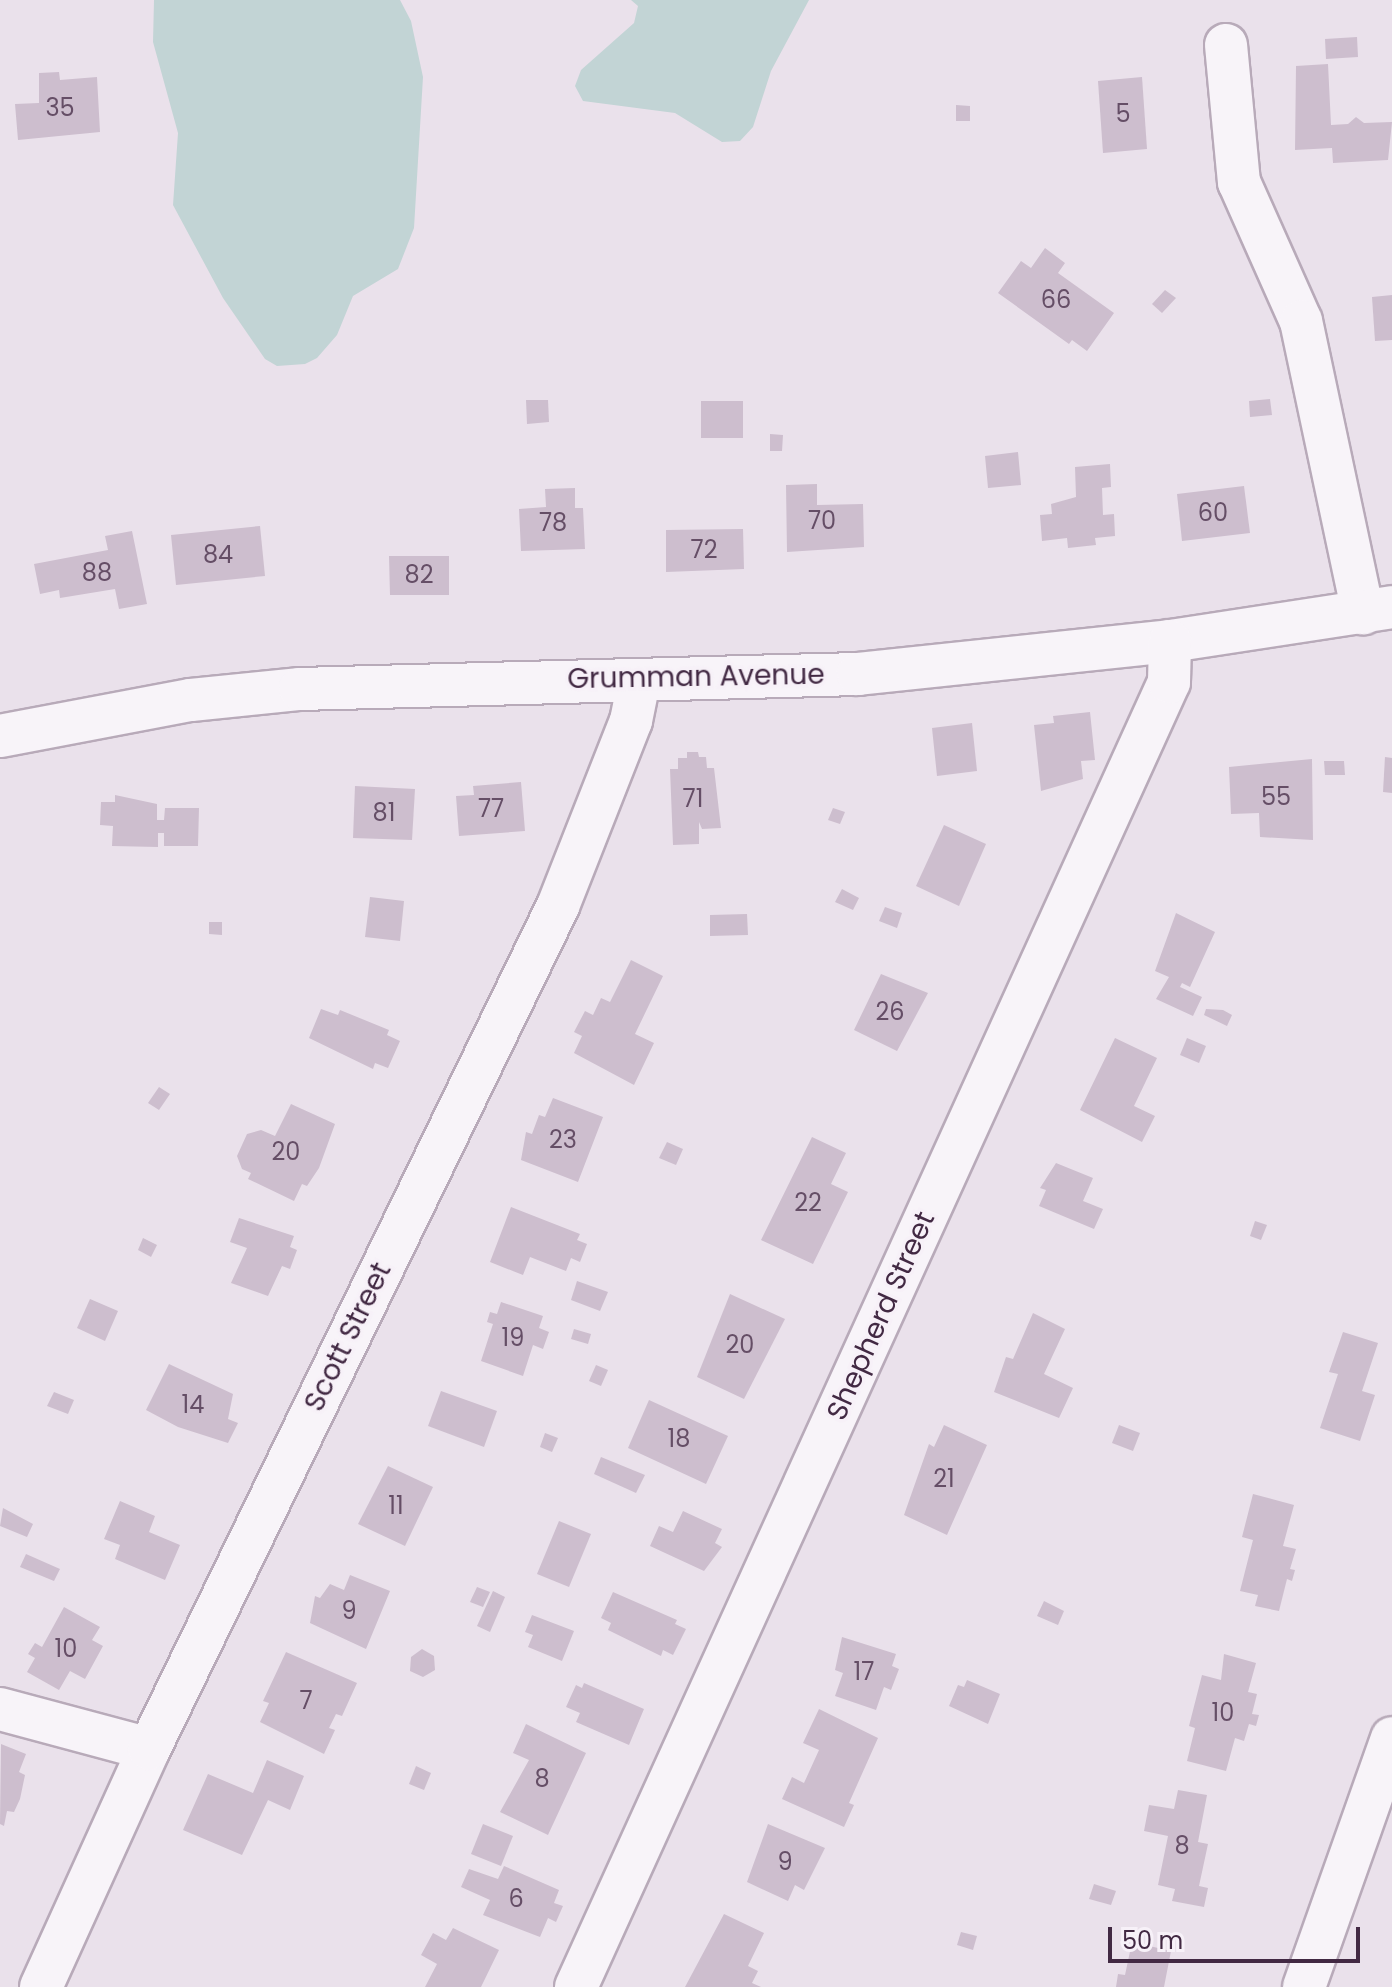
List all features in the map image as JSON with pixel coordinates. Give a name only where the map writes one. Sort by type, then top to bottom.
[{"type":"street","points":[[1226,45],[1239,182],[1301,321],[1378,610]]},
{"type":"street","name":"Grumman Avenue","points":[[0,736],[191,700],[300,689],[553,679],[639,681],[858,674],[1170,641],[1378,610]]},
{"type":"street","name":"Shepherd Street","points":[[576,1987],[1169,682],[1170,641]]},
{"type":"street","name":"Scott Street","points":[[41,1987],[149,1749],[558,906],[631,721],[639,681]]},
{"type":"street","points":[[0,1709],[149,1749]]},
{"type":"street","points":[[1304,1987],[1392,1738]]},
{"type":"shaded area","points":[[154,0],[400,0],[411,21],[423,77],[414,228],[398,269],[353,296],[337,335],[317,358],[305,364],[277,366],[265,359],[223,298],[173,205],[178,133],[153,42]]},
{"type":"shaded area","points":[[631,0],[809,0],[771,71],[753,127],[740,141],[722,142],[675,113],[583,101],[575,86],[581,70],[634,23],[638,6]]},
{"type":"building","points":[[1357,37],[1358,57],[1326,59],[1325,39]]},
{"type":"building","points":[[1328,64],[1331,125],[1348,124],[1356,117],[1364,123],[1392,122],[1388,160],[1333,163],[1332,148],[1295,150],[1296,66]]},
{"type":"building","points":[[59,72],[60,80],[97,77],[100,132],[18,140],[15,104],[39,103],[39,73]]},
{"type":"building","points":[[1142,77],[1147,149],[1103,153],[1098,81]]},
{"type":"building","points":[[956,105],[970,106],[970,121],[956,121]]},
{"type":"building","points":[[1045,248],[1065,263],[1058,273],[1114,313],[1087,351],[1072,340],[1069,344],[998,293],[1021,261],[1031,268]]},
{"type":"building","points":[[1165,290],[1176,298],[1162,313],[1152,304]]},
{"type":"building","points":[[1392,295],[1392,340],[1375,341],[1372,297]]},
{"type":"building","points":[[1270,399],[1272,415],[1250,417],[1249,401]]},
{"type":"building","points":[[526,400],[548,400],[549,422],[527,424]]},
{"type":"building","points":[[701,401],[743,401],[743,438],[701,438]]},
{"type":"building","points":[[770,434],[783,435],[782,451],[770,451]]},
{"type":"building","points":[[1018,452],[1021,485],[988,488],[985,456]]},
{"type":"building","points":[[1110,464],[1111,487],[1102,488],[1103,515],[1114,514],[1115,536],[1095,538],[1096,545],[1068,548],[1067,538],[1042,541],[1040,515],[1052,514],[1051,504],[1076,497],[1075,467]]},
{"type":"building","points":[[817,484],[817,505],[863,504],[864,547],[787,552],[786,485]]},
{"type":"building","points":[[1244,486],[1250,533],[1182,541],[1177,494]]},
{"type":"building","points":[[575,488],[575,508],[583,508],[585,549],[521,551],[519,509],[546,507],[545,489]]},
{"type":"building","points":[[260,526],[265,576],[176,585],[171,535]]},
{"type":"building","points":[[743,529],[744,569],[666,572],[666,530]]},
{"type":"building","points":[[132,531],[147,604],[119,609],[115,589],[60,598],[59,590],[40,594],[34,564],[108,550],[105,536]]},
{"type":"building","points":[[389,556],[449,556],[449,595],[390,595]]},
{"type":"building","points":[[1090,712],[1095,760],[1081,761],[1083,779],[1041,791],[1034,725],[1054,723],[1053,716]]},
{"type":"building","points":[[972,723],[977,771],[937,776],[932,728]]},
{"type":"building","points":[[687,752],[698,752],[699,757],[706,757],[707,768],[714,768],[721,828],[702,829],[699,822],[699,844],[673,845],[670,769],[678,769],[678,758],[687,758]]},
{"type":"building","points":[[1385,757],[1392,758],[1392,793],[1383,792]]},
{"type":"building","points":[[1312,759],[1313,840],[1260,837],[1259,813],[1231,814],[1229,767]]},
{"type":"building","points":[[1324,761],[1344,761],[1345,775],[1325,775]]},
{"type":"building","points":[[521,782],[525,831],[459,836],[456,796],[474,795],[473,786]]},
{"type":"building","points":[[355,786],[415,789],[412,840],[353,838]]},
{"type":"building","points":[[115,795],[157,804],[157,820],[164,820],[165,808],[199,808],[198,846],[164,846],[164,833],[158,833],[158,847],[112,846],[113,826],[100,825],[101,802],[115,802]]},
{"type":"building","points":[[833,808],[845,812],[840,824],[828,820]]},
{"type":"building","points":[[944,825],[986,844],[959,906],[916,886]]},
{"type":"building","points":[[842,889],[859,898],[853,910],[835,902]]},
{"type":"building","points":[[370,897],[404,901],[400,941],[365,937]]},
{"type":"building","points":[[885,907],[902,913],[897,928],[879,921]]},
{"type":"building","points":[[1176,913],[1215,932],[1190,987],[1182,983],[1180,987],[1202,997],[1193,1016],[1156,999],[1169,977],[1155,971]]},
{"type":"building","points":[[747,914],[748,935],[710,936],[710,915]]},
{"type":"building","points":[[209,922],[222,922],[222,935],[209,934]]},
{"type":"building","points":[[631,960],[663,976],[635,1034],[654,1043],[634,1085],[574,1053],[582,1036],[574,1032],[585,1011],[593,1015],[601,998],[610,1002]]},
{"type":"building","points":[[881,974],[928,993],[897,1051],[854,1030]]},
{"type":"building","points":[[321,1009],[338,1015],[340,1010],[389,1030],[387,1035],[400,1041],[388,1068],[375,1063],[373,1069],[309,1038]]},
{"type":"building","points":[[1206,1009],[1223,1010],[1232,1015],[1227,1026],[1204,1015]]},
{"type":"building","points":[[1115,1038],[1157,1058],[1134,1106],[1155,1116],[1142,1142],[1080,1110]]},
{"type":"building","points":[[1187,1038],[1206,1046],[1199,1063],[1180,1055]]},
{"type":"building","points":[[159,1087],[170,1094],[159,1110],[148,1103]]},
{"type":"building","points":[[553,1098],[603,1117],[578,1182],[521,1160],[526,1132],[532,1134],[539,1115],[545,1117]]},
{"type":"building","points":[[291,1104],[335,1124],[319,1168],[307,1186],[302,1184],[294,1201],[248,1179],[251,1173],[242,1169],[237,1156],[247,1134],[261,1130],[275,1136]]},
{"type":"building","points":[[812,1137],[846,1153],[831,1184],[848,1192],[813,1264],[761,1240]]},
{"type":"building","points":[[667,1142],[683,1149],[676,1165],[659,1158]]},
{"type":"building","points":[[1056,1163],[1093,1178],[1083,1201],[1103,1209],[1094,1229],[1039,1206],[1046,1190],[1040,1188]]},
{"type":"building","points":[[511,1207],[580,1234],[577,1240],[587,1244],[580,1262],[571,1258],[566,1271],[530,1257],[523,1275],[490,1262]]},
{"type":"building","points":[[239,1218],[294,1236],[290,1247],[297,1250],[290,1269],[282,1266],[268,1296],[231,1283],[247,1248],[230,1242]]},
{"type":"building","points":[[1255,1221],[1267,1225],[1261,1240],[1250,1236]]},
{"type":"building","points":[[143,1238],[157,1245],[151,1257],[138,1250]]},
{"type":"building","points":[[577,1281],[608,1292],[600,1311],[571,1300]]},
{"type":"building","points":[[730,1294],[785,1319],[744,1399],[697,1377]]},
{"type":"building","points":[[90,1299],[118,1311],[105,1341],[77,1328]]},
{"type":"building","points":[[501,1302],[543,1316],[539,1328],[549,1332],[543,1349],[533,1345],[523,1376],[481,1361],[493,1324],[487,1322],[490,1312],[497,1314]]},
{"type":"building","points":[[1033,1313],[1065,1329],[1044,1374],[1073,1388],[1059,1418],[994,1392],[1006,1357],[1013,1359]]},
{"type":"building","points":[[574,1329],[591,1334],[588,1344],[571,1339]]},
{"type":"building","points":[[1343,1332],[1378,1343],[1362,1391],[1375,1395],[1360,1441],[1320,1428],[1338,1374],[1329,1372]]},
{"type":"building","points":[[169,1364],[233,1394],[228,1419],[238,1423],[228,1443],[178,1427],[146,1410]]},
{"type":"building","points":[[596,1365],[608,1370],[601,1386],[589,1381]]},
{"type":"building","points":[[441,1391],[497,1411],[484,1447],[428,1426]]},
{"type":"building","points":[[54,1392],[74,1400],[68,1414],[47,1406]]},
{"type":"building","points":[[649,1400],[728,1436],[706,1484],[628,1448]]},
{"type":"building","points":[[944,1425],[987,1445],[947,1535],[904,1515],[929,1444],[934,1447]]},
{"type":"building","points":[[1119,1425],[1140,1433],[1133,1451],[1112,1443]]},
{"type":"building","points":[[545,1433],[558,1438],[552,1452],[540,1447]]},
{"type":"building","points":[[601,1457],[645,1475],[636,1493],[594,1474]]},
{"type":"building","points":[[388,1466],[433,1487],[405,1546],[358,1524]]},
{"type":"building","points":[[1253,1494],[1294,1505],[1283,1546],[1296,1549],[1290,1569],[1295,1570],[1292,1581],[1287,1579],[1279,1611],[1255,1606],[1258,1595],[1240,1591],[1253,1540],[1242,1537]]},
{"type":"building","points":[[120,1501],[155,1516],[149,1532],[180,1545],[165,1580],[115,1559],[120,1545],[104,1539]]},
{"type":"building","points":[[3,1508],[33,1524],[27,1537],[0,1526]]},
{"type":"building","points":[[683,1511],[722,1529],[715,1543],[722,1547],[704,1571],[650,1546],[659,1526],[673,1532]]},
{"type":"building","points":[[559,1521],[591,1534],[569,1587],[537,1574]]},
{"type":"building","points":[[26,1554],[60,1569],[54,1581],[20,1567]]},
{"type":"building","points":[[350,1575],[390,1591],[366,1649],[310,1623],[315,1596],[320,1598],[330,1584],[344,1590]]},
{"type":"building","points":[[477,1587],[490,1592],[483,1607],[470,1602]]},
{"type":"building","points":[[493,1591],[505,1597],[490,1632],[477,1626]]},
{"type":"building","points":[[613,1592],[677,1620],[675,1624],[686,1629],[673,1655],[663,1650],[661,1656],[608,1630],[611,1623],[601,1618]]},
{"type":"building","points":[[1044,1601],[1064,1611],[1058,1625],[1037,1616]]},
{"type":"building","points":[[64,1607],[100,1627],[92,1640],[103,1646],[85,1679],[70,1671],[59,1690],[27,1672],[35,1658],[28,1654],[35,1643],[42,1647]]},
{"type":"building","points":[[532,1615],[574,1631],[562,1661],[528,1647],[533,1635],[525,1632]]},
{"type":"building","points":[[842,1637],[896,1654],[892,1666],[899,1669],[891,1690],[884,1687],[876,1710],[835,1696],[843,1673],[835,1670]]},
{"type":"building","points":[[422,1649],[434,1656],[435,1670],[423,1677],[410,1671],[411,1657]]},
{"type":"building","points":[[286,1652],[357,1683],[342,1716],[336,1714],[329,1728],[335,1730],[324,1754],[260,1722],[269,1703],[263,1701]]},
{"type":"building","points":[[1224,1654],[1256,1663],[1248,1692],[1257,1694],[1252,1714],[1259,1715],[1256,1726],[1249,1724],[1244,1741],[1235,1738],[1226,1771],[1187,1761],[1195,1728],[1189,1726],[1202,1675],[1221,1680]]},
{"type":"building","points":[[967,1680],[1000,1694],[988,1724],[949,1706],[958,1685],[964,1687]]},
{"type":"building","points":[[584,1683],[644,1709],[629,1745],[576,1722],[580,1713],[566,1707],[576,1685],[582,1688]]},
{"type":"building","points":[[819,1709],[878,1738],[849,1803],[854,1805],[844,1827],[782,1799],[792,1777],[804,1783],[819,1750],[803,1743]]},
{"type":"building","points":[[526,1724],[586,1753],[548,1835],[500,1812],[529,1760],[513,1753]]},
{"type":"building","points":[[1,1744],[26,1754],[19,1772],[25,1775],[20,1799],[14,1812],[7,1811],[4,1826],[0,1824]]},
{"type":"building","points":[[267,1760],[304,1776],[290,1810],[268,1800],[242,1855],[183,1830],[208,1774],[253,1793]]},
{"type":"building","points":[[416,1766],[431,1773],[424,1790],[409,1784]]},
{"type":"building","points":[[1178,1790],[1207,1795],[1198,1842],[1208,1844],[1199,1886],[1208,1888],[1204,1907],[1172,1901],[1175,1889],[1158,1885],[1168,1836],[1144,1831],[1149,1805],[1174,1809]]},
{"type":"building","points":[[483,1824],[513,1836],[501,1866],[471,1854]]},
{"type":"building","points":[[768,1824],[825,1848],[804,1890],[795,1885],[788,1901],[747,1882]]},
{"type":"building","points":[[504,1866],[559,1890],[554,1903],[563,1906],[556,1922],[548,1918],[540,1937],[483,1915],[490,1900],[461,1887],[469,1869],[498,1879]]},
{"type":"building","points":[[1094,1884],[1116,1891],[1111,1905],[1089,1899]]},
{"type":"building","points":[[724,1914],[764,1933],[748,1966],[758,1971],[752,1983],[761,1987],[685,1987]]},
{"type":"building","points":[[453,1928],[499,1950],[481,1987],[425,1987],[437,1964],[421,1955],[433,1933],[446,1940]]},
{"type":"building","points":[[961,1932],[977,1936],[973,1950],[957,1945]]},
{"type":"building","points":[[1132,1942],[1171,1951],[1164,1987],[1116,1987],[1118,1974],[1125,1975]]}]
